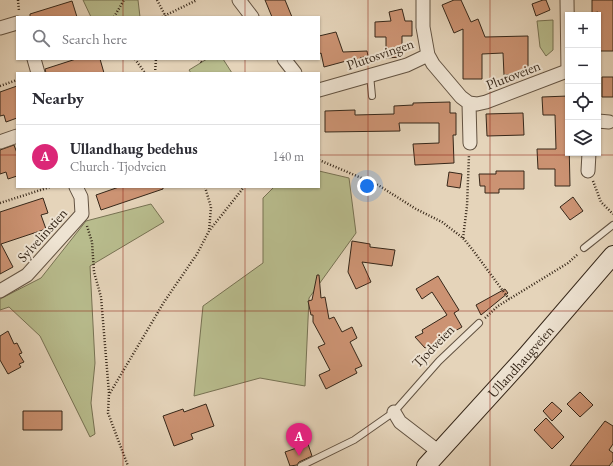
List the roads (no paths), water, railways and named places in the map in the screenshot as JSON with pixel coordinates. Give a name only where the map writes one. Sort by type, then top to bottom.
[{"type":"main road","name":"Ullandhaugveien","points":[[426,466],[526,356],[613,255]]},
{"type":"street","points":[[239,0],[251,16]]},
{"type":"street","points":[[423,0],[423,27],[428,54],[433,64],[461,97],[469,103],[470,143]]},
{"type":"street","name":"Plutoveien","points":[[567,0],[568,48]]},
{"type":"street","points":[[0,28],[16,23]]},
{"type":"street","name":"Plutosvingen","points":[[320,90],[407,65],[428,54]]},
{"type":"street","points":[[34,60],[38,72]]},
{"type":"street","points":[[285,60],[294,72]]},
{"type":"street","name":"Plutoveien","points":[[469,103],[477,104],[486,102],[565,73]]},
{"type":"street","points":[[0,142],[16,136]]},
{"type":"street","points":[[588,171],[589,156]]},
{"type":"street","name":"Sylvelinstien","points":[[0,291],[27,275],[82,214],[81,197],[76,188]]},
{"type":"street","points":[[394,412],[400,422],[439,452]]},
{"type":"lane","points":[[370,75],[372,96]]},
{"type":"lane","points":[[584,248],[613,225]]},
{"type":"lane","name":"Tjodveien","points":[[301,466],[354,440],[394,412],[439,361],[479,323]]},
{"type":"place","name":"Ullandhaug bedehus","points":[[299,456]]}]
